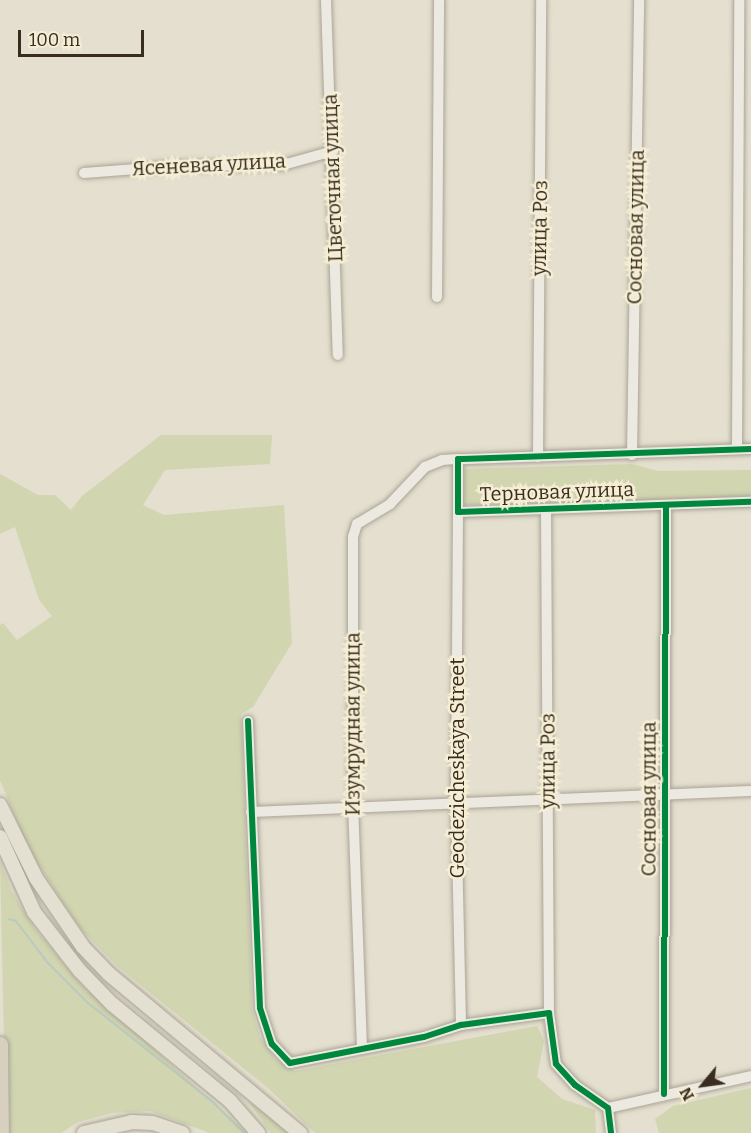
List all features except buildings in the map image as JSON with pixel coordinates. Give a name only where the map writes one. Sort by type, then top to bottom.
[{"type":"highway","points":[[0,1044],[1,1133]]},
{"type":"main road","points":[[0,805],[36,878],[82,947],[109,974],[300,1133]]},
{"type":"main road","points":[[0,837],[34,912],[80,971],[112,1004],[230,1101],[258,1133]]},
{"type":"main road","points":[[84,1133],[132,1122],[153,1123],[182,1133]]},
{"type":"street","name":"Цветочная улица","points":[[326,0],[333,151],[338,355]]},
{"type":"street","points":[[437,297],[439,0]]},
{"type":"street","name":"улица Роз","points":[[538,457],[541,0]]},
{"type":"street","name":"Сосновая улица","points":[[632,455],[639,0]]},
{"type":"street","points":[[737,449],[739,0]]},
{"type":"street","name":"Ясеневая улица","points":[[84,173],[176,165],[283,165],[333,151]]},
{"type":"street","name":"Терновая улица","points":[[751,449],[632,455],[458,459],[458,512],[751,502]]},
{"type":"street","name":"Изумрудная улица","points":[[362,1048],[353,805],[353,537],[357,524],[390,504],[425,467],[442,460],[458,459]]},
{"type":"street","name":"Сосновая улица","points":[[664,1094],[666,505]]},
{"type":"street","name":"улица Роз","points":[[546,509],[549,1013],[556,1064],[575,1084],[608,1108]]},
{"type":"street","name":"Geodezicheskaya Street","points":[[458,512],[456,803],[461,1025]]},
{"type":"street","points":[[248,721],[260,1008],[272,1044],[290,1063],[424,1037],[461,1025],[549,1013]]},
{"type":"street","points":[[251,812],[353,805],[751,791]]},
{"type":"street","points":[[611,1133],[608,1108],[751,1076]]},
{"type":"green space","points":[[161,435],[272,435],[270,464],[165,470],[143,505],[164,515],[284,505],[292,643],[253,707],[241,714],[252,1009],[260,1037],[275,1059],[295,1071],[537,1026],[544,1041],[537,1077],[562,1099],[595,1110],[596,1133],[315,1133],[269,1089],[116,965],[79,927],[27,847],[0,780],[0,625],[3,623],[17,640],[52,616],[39,600],[15,527],[0,534],[0,474],[38,495],[55,495],[71,510],[82,496]]},
{"type":"green space","points":[[632,464],[658,471],[751,470],[751,498],[463,505],[463,469]]},
{"type":"green space","points":[[0,861],[11,890],[35,929],[83,986],[248,1133],[210,1133],[150,1111],[112,1113],[78,1122],[61,1133],[6,1133]]},
{"type":"green space","points":[[751,1088],[751,1133],[659,1133],[655,1119],[673,1106]]},
{"type":"green space","points":[[248,1101],[289,1131],[290,1133],[271,1133]]},
{"type":"waterway","points":[[9,919],[16,921],[47,962],[88,1003],[213,1102],[244,1133]]},
{"type":"cycle path","points":[[751,449],[458,459],[458,512],[751,502]]},
{"type":"cycle path","points":[[664,1094],[666,505]]},
{"type":"cycle path","points":[[248,721],[260,1008],[272,1044],[290,1063],[424,1037],[461,1025],[549,1013],[556,1064],[575,1085],[608,1108],[611,1133]]}]
